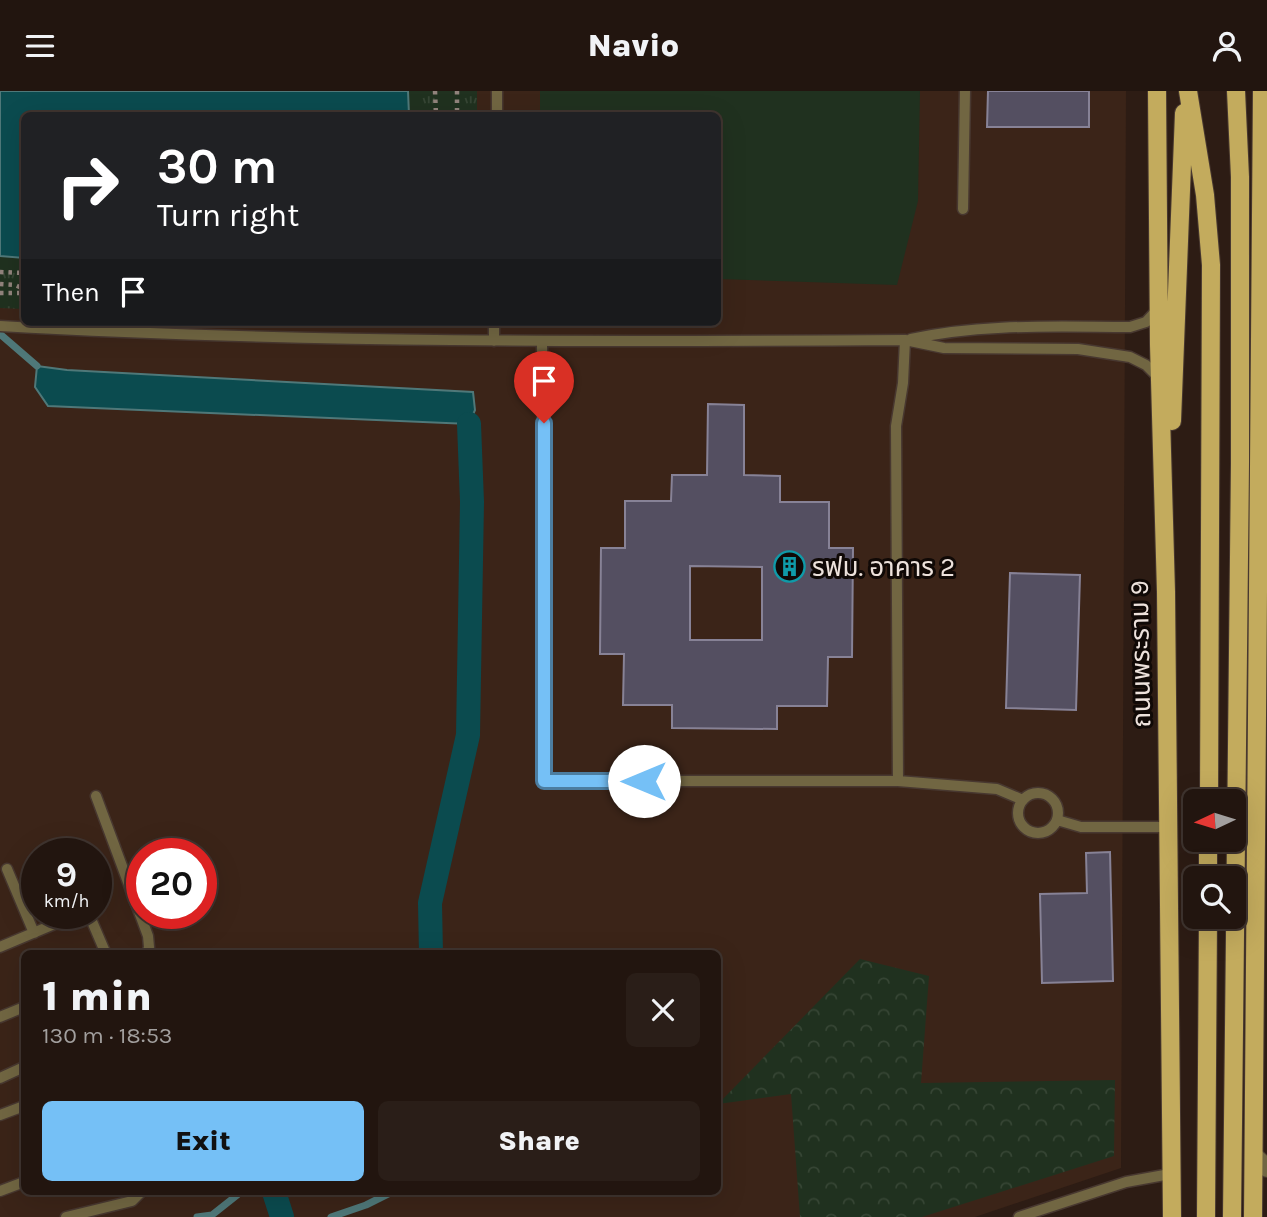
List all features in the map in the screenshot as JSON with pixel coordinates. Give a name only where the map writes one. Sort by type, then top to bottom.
[{"type":"main road","name":"ถนนพระราม 9","points":[[1157,91],[1160,379],[1166,592],[1172,1217]]},
{"type":"main road","points":[[1186,91],[1205,195],[1211,265],[1209,789]]},
{"type":"main road","points":[[1166,592],[1186,91]]},
{"type":"main road","points":[[1232,1217],[1240,477],[1240,191],[1236,91]]},
{"type":"main road","points":[[1253,1217],[1261,1162],[1261,664],[1265,233],[1262,91]]},
{"type":"main road","points":[[1206,1217],[1208,929]]},
{"type":"lane","points":[[497,91],[497,112]]},
{"type":"lane","points":[[963,209],[965,91]]},
{"type":"lane","points":[[0,326],[290,338],[542,342],[905,340],[933,334],[1028,327],[1130,327],[1146,322],[1159,308]]},
{"type":"lane","points":[[494,326],[494,341]]},
{"type":"lane","points":[[905,340],[944,348],[1078,349],[1130,357],[1146,365],[1160,379]]},
{"type":"lane","points":[[898,781],[896,426],[903,383],[905,340]]},
{"type":"lane","points":[[542,342],[544,781],[898,781],[997,789],[1023,800]]},
{"type":"lane","points":[[1038,792],[1051,796],[1058,807],[1057,820],[1054,826],[1042,833],[1027,829],[1018,815],[1018,808],[1031,793],[1038,792]]},
{"type":"lane","points":[[96,796],[148,936],[148,950]]},
{"type":"lane","points":[[1057,820],[1081,827],[1167,827]]},
{"type":"lane","points":[[7,870],[34,933]]},
{"type":"lane","points":[[0,947],[76,915],[85,914],[91,919],[104,950]]},
{"type":"lane","points":[[0,1017],[21,1008]]},
{"type":"lane","points":[[0,1077],[21,1068]]},
{"type":"lane","points":[[0,1115],[21,1107]]},
{"type":"lane","points":[[1019,1217],[1126,1182],[1170,1174]]},
{"type":"lane","points":[[0,1191],[21,1183]]},
{"type":"lane","points":[[66,1217],[132,1201],[138,1195]]},
{"type":"path","points":[[435,91],[436,112]]},
{"type":"path","points":[[457,91],[457,112]]},
{"type":"path","points":[[0,272],[21,273]]},
{"type":"path","points":[[0,284],[15,285],[21,289]]},
{"type":"path","points":[[0,293],[21,291]]},
{"type":"shaded area","points":[[0,91],[1126,91],[1121,1168],[975,1217],[0,1217]]},
{"type":"green space","points":[[0,91],[477,91],[477,112],[21,112],[21,309],[0,308]]},
{"type":"green space","points":[[540,91],[920,91],[918,201],[897,285],[721,279],[721,112],[540,112]]},
{"type":"green space","points":[[860,959],[929,976],[921,1083],[1115,1080],[1114,1156],[922,1217],[800,1217],[791,1094],[721,1104]]},
{"type":"water","points":[[0,91],[408,91],[409,112],[21,112],[21,258],[0,256]]},
{"type":"water","points":[[37,366],[67,370],[473,392],[475,410],[469,424],[48,406],[35,387]]},
{"type":"building","points":[[988,91],[1089,91],[1089,127],[987,127]]},
{"type":"building","name":"รฟม. อาคาร 2","points":[[708,404],[744,405],[744,475],[780,476],[780,502],[829,502],[829,548],[853,548],[852,657],[828,657],[827,706],[777,706],[777,729],[672,728],[672,705],[623,705],[624,654],[600,654],[601,548],[625,548],[625,501],[671,501],[672,475],[707,475]],"holes":[[[690,566],[762,567],[762,640],[690,640]]]},
{"type":"building","points":[[1010,573],[1080,575],[1076,710],[1006,708]]},
{"type":"building","points":[[1110,852],[1113,981],[1042,983],[1040,894],[1087,893],[1086,853]]},
{"type":"waterway","points":[[0,334],[37,366]]},
{"type":"waterway","points":[[431,950],[430,903],[468,735],[472,502],[469,424]]},
{"type":"waterway","points":[[197,1217],[212,1215],[237,1195]]},
{"type":"waterway","points":[[275,1195],[282,1217]]},
{"type":"waterway","points":[[331,1217],[386,1195]]},
{"type":"place","name":"รฟม. อาคาร 2","points":[[789,567]]},
{"type":"route","points":[[544,423],[544,781],[644,781]]}]
